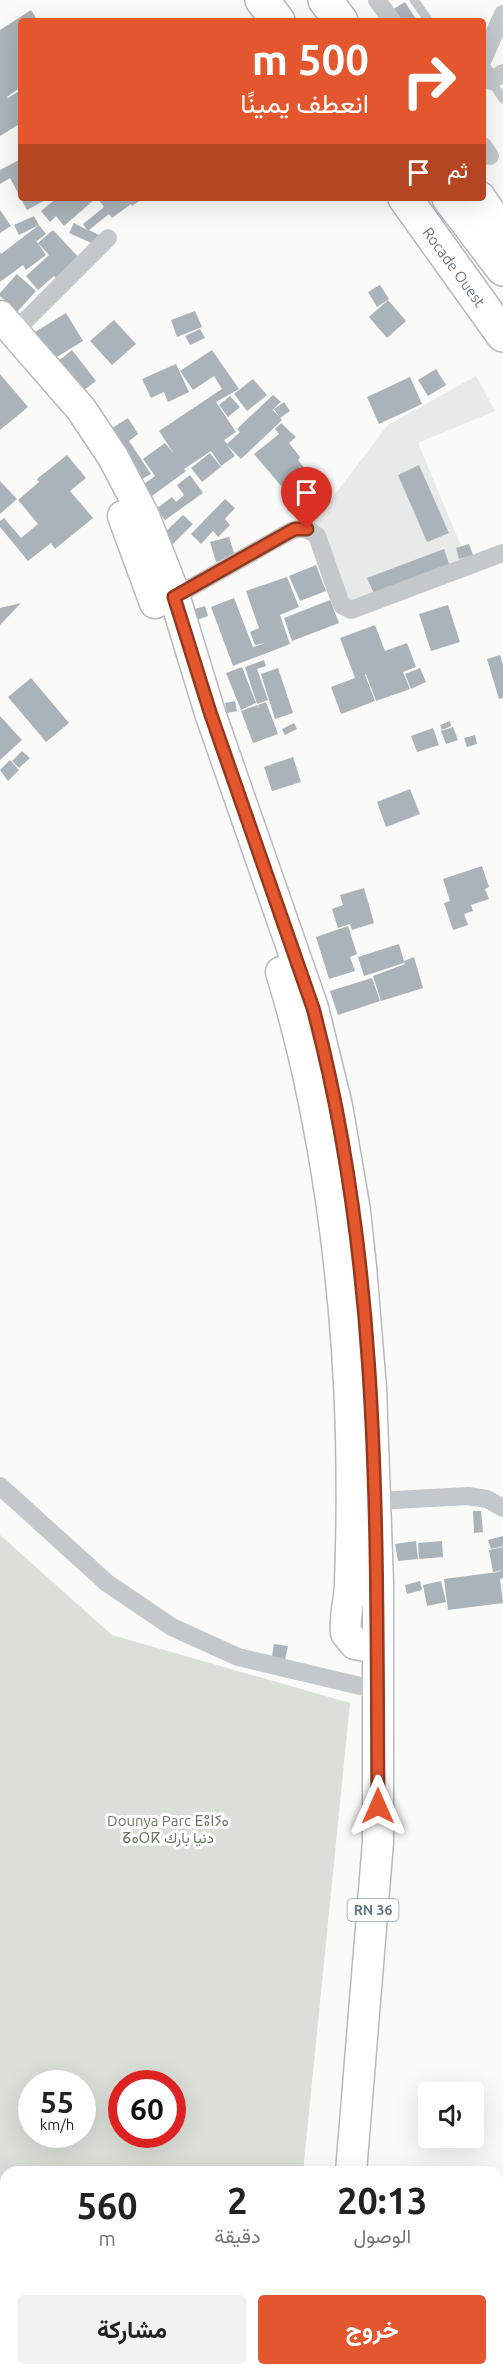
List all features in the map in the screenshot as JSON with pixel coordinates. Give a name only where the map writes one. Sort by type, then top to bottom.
[{"type":"highway","points":[[262,0],[276,18]]},
{"type":"highway","points":[[300,0],[314,18]]},
{"type":"highway","points":[[325,0],[339,18]]},
{"type":"highway","name":"Rocade Ouest","points":[[407,201],[503,335]]},
{"type":"highway","points":[[451,201],[503,269]]},
{"type":"highway","points":[[481,201],[494,221],[503,255]]},
{"type":"main road","name":"RN 36","points":[[5,329],[81,409],[113,457],[144,516],[174,597],[210,712],[313,1008],[328,1067],[346,1156],[361,1267],[371,1388],[376,1500],[377,1648],[377,1851],[351,2166]]},
{"type":"main road","points":[[5,329],[77,433],[113,492],[159,613],[210,772],[255,893],[283,980],[307,1073],[316,1120],[331,1211],[342,1303],[350,1409],[352,1498],[350,1596],[346,1632],[355,1644],[377,1648]]},
{"type":"street","points":[[377,0],[390,18]]},
{"type":"street","points":[[486,52],[503,14]]},
{"type":"street","points":[[5,329],[108,238]]},
{"type":"street","points":[[174,597],[295,529],[307,529],[316,536],[340,601],[343,606],[351,610],[503,553]]},
{"type":"street","points":[[0,1486],[107,1583],[172,1627],[238,1657],[377,1690]]},
{"type":"street","points":[[376,1500],[468,1496],[487,1499],[503,1508]]},
{"type":"lane","points":[[414,0],[427,18]]},
{"type":"lane","points":[[492,75],[503,99]]},
{"type":"shaded area","points":[[476,376],[495,411],[418,443],[469,565],[346,610],[313,523],[388,425]]},
{"type":"green space","name":"Dounya Parc ⴹⵓⵏⵢⴰ ⵒⴰⵔⴽ دنيا بارك","points":[[0,1535],[112,1635],[350,1703],[304,2166],[0,2166]]},
{"type":"building","points":[[405,2],[415,18],[396,18],[392,10]]},
{"type":"building","points":[[31,10],[36,18],[19,18]]},
{"type":"building","points":[[18,18],[18,89],[7,97],[18,92],[18,125],[0,136],[0,30]]},
{"type":"building","points":[[18,161],[18,193],[10,178],[0,184],[0,170]]},
{"type":"building","points":[[22,201],[44,201],[27,210]]},
{"type":"building","points":[[53,201],[93,201],[64,226],[56,216],[50,222],[41,211]]},
{"type":"building","points":[[99,201],[140,201],[132,206],[131,204],[112,218],[109,214],[89,230],[101,236],[96,245],[69,233],[74,223],[87,230],[83,224],[104,207]]},
{"type":"building","points":[[0,210],[11,226],[0,233]]},
{"type":"building","points":[[34,216],[39,225],[19,235],[14,225]]},
{"type":"building","points":[[39,225],[46,234],[37,241],[35,239],[46,255],[26,270],[23,265],[0,282],[0,252],[1,254]]},
{"type":"building","points":[[53,230],[82,261],[59,282],[54,276],[38,290],[26,276],[49,255],[38,243]]},
{"type":"building","points":[[17,274],[36,291],[17,312],[0,296],[0,293]]},
{"type":"building","points":[[380,285],[389,299],[377,307],[368,292]]},
{"type":"building","points":[[388,300],[406,321],[387,338],[369,317]]},
{"type":"building","points":[[195,311],[202,327],[177,337],[171,320]]},
{"type":"building","points":[[66,313],[83,341],[47,363],[30,335]]},
{"type":"building","points":[[114,320],[136,344],[112,365],[90,341]]},
{"type":"building","points":[[200,329],[205,338],[190,345],[185,336]]},
{"type":"building","points":[[72,350],[96,381],[80,393],[56,363]]},
{"type":"building","points":[[212,350],[239,389],[216,402],[236,432],[224,440],[227,444],[240,432],[237,429],[273,395],[281,402],[271,411],[273,410],[282,420],[241,459],[227,445],[235,456],[221,466],[211,451],[184,469],[186,471],[144,502],[136,490],[155,476],[143,459],[165,443],[174,454],[159,431],[222,389],[214,376],[193,390],[180,371]]},
{"type":"building","points":[[176,364],[189,392],[168,402],[164,392],[151,398],[142,379]]},
{"type":"building","points":[[436,369],[446,385],[428,396],[418,380]]},
{"type":"building","points":[[0,374],[28,407],[0,430]]},
{"type":"building","points":[[410,377],[422,404],[379,424],[367,397]]},
{"type":"building","points":[[253,379],[267,395],[247,411],[234,394]]},
{"type":"building","points":[[230,396],[240,407],[228,417],[219,405]]},
{"type":"building","points":[[284,402],[290,411],[280,418],[274,409]]},
{"type":"building","points":[[128,418],[138,434],[129,441],[151,474],[132,485],[100,436]]},
{"type":"building","points":[[281,423],[296,437],[289,443],[300,457],[298,460],[305,469],[282,487],[254,454],[279,434],[275,429]]},
{"type":"building","points":[[210,453],[221,467],[202,482],[191,468]]},
{"type":"building","points":[[67,455],[86,478],[70,491],[93,518],[55,549],[51,543],[28,561],[0,527],[0,521],[4,518],[21,538],[38,524],[18,500],[39,482],[37,479]]},
{"type":"building","points":[[419,465],[449,533],[427,542],[398,475]]},
{"type":"building","points":[[190,475],[203,493],[165,520],[156,509],[172,497],[176,502],[184,495],[177,485]]},
{"type":"building","points":[[0,481],[17,499],[0,514]]},
{"type":"building","points":[[225,499],[235,508],[225,519],[230,525],[218,537],[213,531],[201,544],[191,534]]},
{"type":"building","points":[[183,515],[193,524],[172,545],[162,535]]},
{"type":"building","points":[[229,537],[235,556],[216,562],[210,542]]},
{"type":"building","points":[[469,544],[473,555],[459,559],[456,548]]},
{"type":"building","points":[[444,549],[451,570],[376,598],[367,578]]},
{"type":"building","points":[[316,565],[326,591],[300,601],[289,576]]},
{"type":"building","points":[[287,577],[299,607],[280,615],[290,644],[233,666],[211,607],[234,598],[253,647],[265,643],[255,645],[250,632],[259,628],[246,591]]},
{"type":"building","points":[[330,600],[339,623],[292,641],[284,618]]},
{"type":"building","points":[[21,603],[0,625],[0,608]]},
{"type":"building","points":[[448,605],[460,642],[431,651],[419,614]]},
{"type":"building","points":[[205,606],[208,616],[194,621],[191,610]]},
{"type":"building","points":[[375,625],[385,651],[407,643],[416,667],[403,672],[410,689],[376,701],[366,674],[375,701],[341,714],[331,687],[355,678],[340,638]]},
{"type":"building","points":[[500,655],[503,665],[503,698],[499,699],[487,659]]},
{"type":"building","points":[[264,660],[266,666],[257,669],[268,700],[257,704],[245,667]]},
{"type":"building","points":[[242,667],[256,703],[241,710],[226,673]]},
{"type":"building","points":[[278,668],[293,713],[275,719],[261,674]]},
{"type":"building","points":[[420,668],[426,682],[411,689],[405,674]]},
{"type":"building","points":[[31,678],[69,723],[46,742],[8,697]]},
{"type":"building","points":[[235,701],[237,711],[227,713],[225,703]]},
{"type":"building","points":[[266,702],[278,734],[253,743],[241,711],[257,705],[259,709],[258,705]]},
{"type":"building","points":[[0,716],[22,740],[0,760]]},
{"type":"building","points":[[450,721],[451,726],[442,730],[440,725]]},
{"type":"building","points":[[294,723],[297,729],[285,735],[282,729]]},
{"type":"building","points":[[453,727],[458,740],[446,744],[441,731]]},
{"type":"building","points":[[433,728],[439,745],[417,752],[411,736]]},
{"type":"building","points":[[475,735],[477,744],[467,747],[464,738]]},
{"type":"building","points":[[22,751],[30,758],[19,768],[12,761]]},
{"type":"building","points":[[293,757],[301,782],[272,791],[264,767]]},
{"type":"building","points":[[10,760],[19,770],[8,781],[0,770]]},
{"type":"building","points":[[410,789],[420,814],[386,827],[377,802]]},
{"type":"building","points":[[482,866],[489,887],[485,889],[489,899],[471,905],[473,911],[464,914],[468,925],[453,930],[444,903],[450,901],[443,879]]},
{"type":"building","points":[[364,888],[374,923],[352,930],[350,924],[338,928],[332,909],[343,905],[340,895]]},
{"type":"building","points":[[348,926],[357,954],[350,957],[355,971],[329,979],[316,937]]},
{"type":"building","points":[[399,944],[404,961],[414,957],[423,988],[381,1001],[373,976],[405,964],[364,976],[358,957]]},
{"type":"building","points":[[372,978],[380,1001],[338,1015],[330,991]]},
{"type":"building","points":[[473,1511],[481,1511],[483,1532],[474,1533]]},
{"type":"building","points":[[503,1536],[503,1546],[491,1549],[488,1540]]},
{"type":"building","points":[[416,1541],[418,1559],[398,1561],[395,1544]]},
{"type":"building","points":[[442,1541],[443,1557],[419,1559],[418,1543]]},
{"type":"building","points":[[503,1547],[503,1570],[493,1572],[489,1550]]},
{"type":"building","points":[[503,1570],[503,1578],[500,1579],[503,1603],[448,1610],[444,1579]]},
{"type":"building","points":[[420,1581],[422,1590],[407,1594],[405,1585]]},
{"type":"building","points":[[441,1581],[446,1602],[427,1606],[423,1585]]},
{"type":"building","points":[[274,1644],[288,1646],[284,1664],[271,1662]]},
{"type":"route","points":[[307,529],[300,528],[289,532],[174,597],[210,712],[313,1008],[337,1106],[346,1156],[355,1211],[371,1388],[378,1583],[378,1806]]}]
